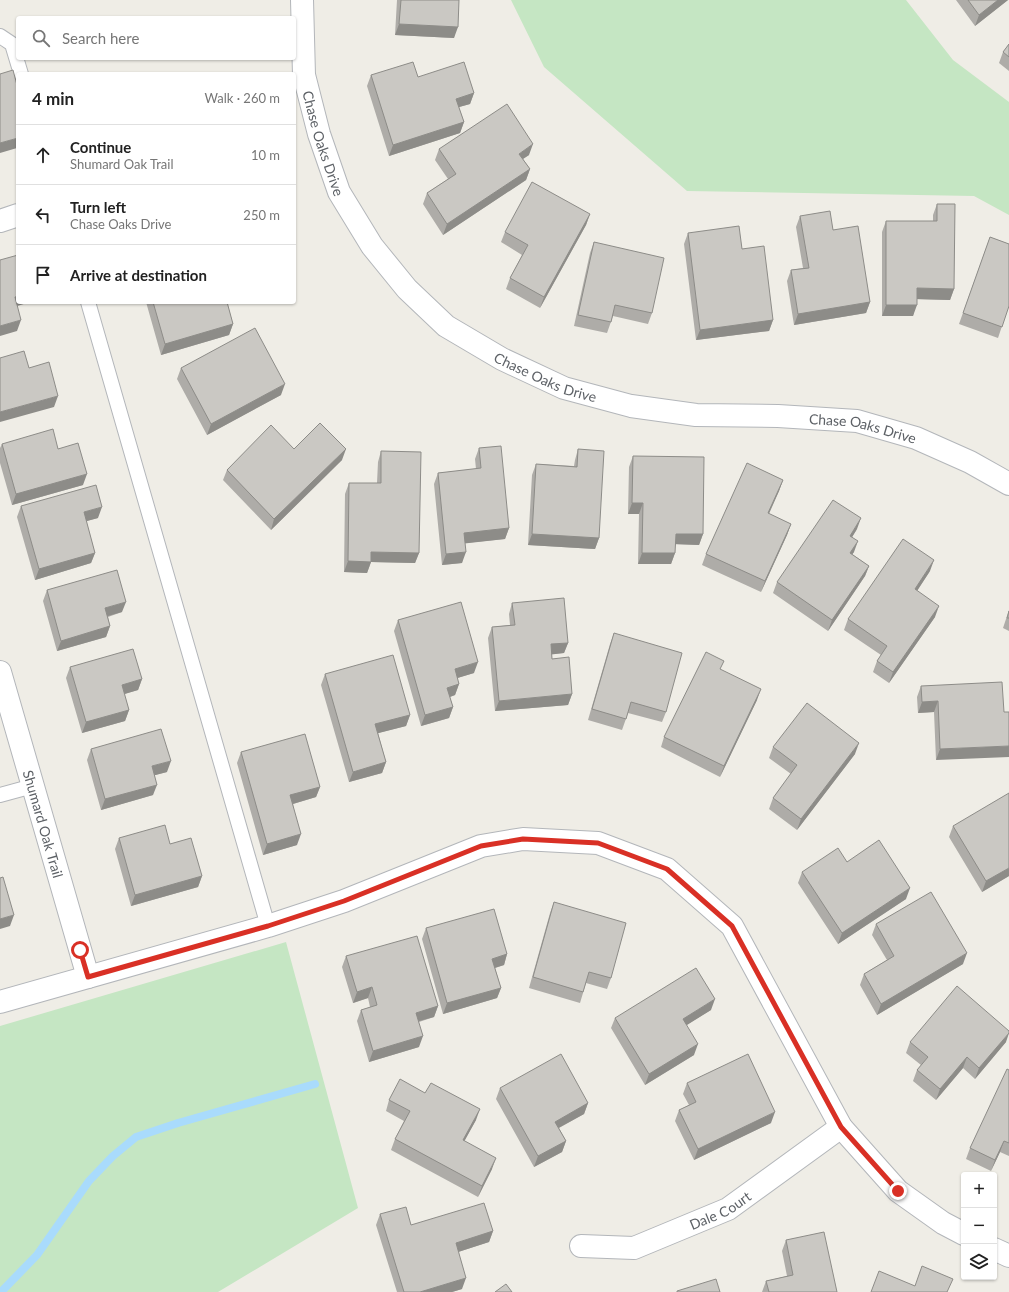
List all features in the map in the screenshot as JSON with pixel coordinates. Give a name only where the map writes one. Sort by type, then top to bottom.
[{"type":"street","name":"Chase Oaks Drive","points":[[302,0],[304,75],[319,134],[339,192],[372,246],[407,289],[446,326],[502,359],[572,390],[631,406],[696,415],[778,416],[858,421],[916,438],[970,462],[1009,484]]},
{"type":"street","points":[[0,221],[16,216]]},
{"type":"street","name":"Shumard Oak Trail","points":[[0,672],[88,977]]},
{"type":"street","points":[[0,1002],[268,926],[344,901],[481,846],[523,839],[598,843],[667,869],[732,926],[841,1127],[898,1191],[943,1223],[961,1232]]},
{"type":"street","name":"Dale Court","points":[[581,1246],[634,1248],[728,1209],[841,1127]]},
{"type":"street","points":[[997,1250],[1009,1256]]},
{"type":"lane","points":[[0,36],[12,44],[16,57]]},
{"type":"lane","points":[[17,60],[20,72]]},
{"type":"lane","points":[[89,304],[268,926]]},
{"type":"lane","points":[[0,795],[33,786]]},
{"type":"green space","points":[[511,0],[906,0],[953,60],[1009,102],[1009,215],[974,196],[687,191],[544,67]]},
{"type":"green space","points":[[286,942],[358,1208],[218,1292],[0,1292],[0,1026]]},
{"type":"building","points":[[401,0],[459,0],[458,27],[399,24]]},
{"type":"building","points":[[968,0],[998,0],[979,15]]},
{"type":"building","points":[[1009,44],[1009,57],[1003,52]]},
{"type":"building","points":[[413,62],[418,77],[464,62],[474,93],[456,99],[464,122],[393,145],[371,75]]},
{"type":"building","points":[[13,70],[16,81],[16,139],[0,143],[0,74]]},
{"type":"building","points":[[507,104],[533,144],[519,154],[530,169],[447,224],[427,193],[456,174],[439,149]]},
{"type":"building","points":[[532,182],[590,214],[544,297],[510,278],[528,245],[505,232]]},
{"type":"building","points":[[937,204],[955,204],[954,289],[917,288],[917,305],[886,305],[886,221],[937,221]]},
{"type":"building","points":[[830,211],[833,230],[858,226],[870,302],[798,314],[791,270],[809,268],[800,216]]},
{"type":"building","points":[[739,226],[742,249],[764,246],[773,320],[700,330],[688,233]]},
{"type":"building","points":[[990,237],[1009,244],[1009,306],[1002,327],[963,313]]},
{"type":"building","points":[[594,242],[664,258],[652,313],[615,305],[611,322],[578,315]]},
{"type":"building","points":[[16,256],[15,297],[21,320],[0,326],[0,260]]},
{"type":"building","points":[[154,304],[228,304],[233,324],[165,344]]},
{"type":"building","points":[[255,328],[285,384],[211,424],[181,368]]},
{"type":"building","points":[[24,351],[29,368],[49,362],[58,396],[0,412],[0,358]]},
{"type":"building","points":[[320,423],[346,449],[274,519],[227,470],[271,425],[294,449]]},
{"type":"building","points":[[53,429],[58,449],[78,443],[87,474],[16,494],[2,444]]},
{"type":"building","points":[[501,446],[509,528],[464,533],[466,552],[446,554],[438,473],[481,468],[479,448]]},
{"type":"building","points":[[578,449],[604,451],[599,538],[532,534],[536,464],[577,467]]},
{"type":"building","points":[[381,451],[421,452],[419,553],[371,552],[371,562],[348,561],[349,483],[381,483]]},
{"type":"building","points":[[633,456],[704,457],[703,534],[676,534],[675,553],[642,553],[643,503],[632,503]]},
{"type":"building","points":[[747,463],[783,480],[768,513],[791,524],[765,581],[706,554]]},
{"type":"building","points":[[96,485],[102,507],[84,512],[95,553],[39,569],[21,506]]},
{"type":"building","points":[[833,500],[861,518],[850,536],[858,541],[850,553],[869,566],[832,620],[777,582]]},
{"type":"building","points":[[903,539],[934,560],[915,589],[939,606],[893,672],[877,661],[887,646],[848,619]]},
{"type":"building","points":[[117,570],[126,602],[105,608],[110,626],[61,641],[47,590]]},
{"type":"building","points":[[564,598],[568,643],[551,644],[552,659],[569,657],[572,694],[499,701],[492,627],[515,625],[512,603]]},
{"type":"building","points":[[461,602],[478,662],[455,669],[459,684],[447,688],[453,707],[425,715],[398,620]]},
{"type":"building","points":[[614,633],[682,653],[666,712],[631,702],[626,719],[592,709]]},
{"type":"building","points":[[133,649],[142,679],[122,685],[129,710],[86,722],[70,667]]},
{"type":"building","points":[[706,652],[724,661],[720,669],[761,689],[724,766],[664,737]]},
{"type":"building","points":[[393,655],[410,715],[375,724],[386,762],[353,772],[325,674]]},
{"type":"building","points":[[1002,682],[1004,712],[1009,712],[1009,746],[940,749],[938,701],[922,702],[921,686]]},
{"type":"building","points":[[807,703],[859,743],[801,819],[773,798],[797,765],[773,747]]},
{"type":"building","points":[[161,729],[171,761],[152,766],[157,785],[105,799],[91,749]]},
{"type":"building","points":[[305,734],[320,787],[290,795],[301,834],[267,844],[241,752]]},
{"type":"building","points":[[1009,793],[1009,868],[986,881],[953,826]]},
{"type":"building","points":[[165,825],[170,844],[191,838],[202,876],[135,895],[119,838]]},
{"type":"building","points":[[879,840],[910,888],[842,933],[802,872],[838,848],[847,862]]},
{"type":"building","points":[[3,877],[14,915],[0,919],[0,878]]},
{"type":"building","points":[[931,892],[967,953],[881,1004],[864,974],[894,956],[876,924]]},
{"type":"building","points":[[554,902],[626,923],[611,978],[589,972],[583,992],[533,977]]},
{"type":"building","points":[[494,909],[507,954],[492,959],[501,988],[447,1003],[426,928]]},
{"type":"building","points":[[417,936],[438,1006],[416,1013],[423,1036],[373,1051],[361,1010],[377,1005],[372,987],[357,992],[346,956]]},
{"type":"building","points":[[696,968],[715,999],[683,1019],[698,1044],[649,1074],[615,1018]]},
{"type":"building","points":[[957,986],[1009,1031],[1009,1033],[979,1068],[967,1057],[940,1089],[917,1070],[928,1057],[910,1042]]},
{"type":"building","points":[[561,1054],[588,1103],[555,1122],[566,1141],[538,1156],[500,1088]]},
{"type":"building","points":[[748,1054],[775,1112],[698,1149],[679,1110],[696,1102],[687,1083]]},
{"type":"building","points":[[1007,1069],[1009,1070],[1009,1143],[1004,1141],[995,1160],[970,1148]]},
{"type":"building","points":[[400,1079],[425,1093],[431,1083],[480,1109],[463,1140],[496,1158],[482,1186],[395,1139],[410,1111],[389,1100]]},
{"type":"building","points":[[484,1203],[493,1231],[456,1243],[466,1278],[420,1292],[404,1292],[380,1214],[406,1207],[411,1225]]},
{"type":"building","points":[[824,1232],[837,1292],[769,1292],[766,1281],[793,1275],[786,1240]]},
{"type":"building","points":[[922,1266],[953,1279],[947,1292],[871,1292],[879,1271],[915,1286]]},
{"type":"building","points":[[716,1279],[720,1292],[677,1292],[677,1291]]},
{"type":"building","points":[[506,1284],[512,1292],[495,1292]]},
{"type":"waterway","points":[[1,1292],[37,1255],[89,1181],[113,1156],[136,1137],[178,1123],[315,1084]]},
{"type":"route","points":[[80,950],[88,977],[268,926],[344,901],[442,860],[481,846],[523,839],[598,843],[667,869],[732,926],[841,1127],[898,1191]]}]
